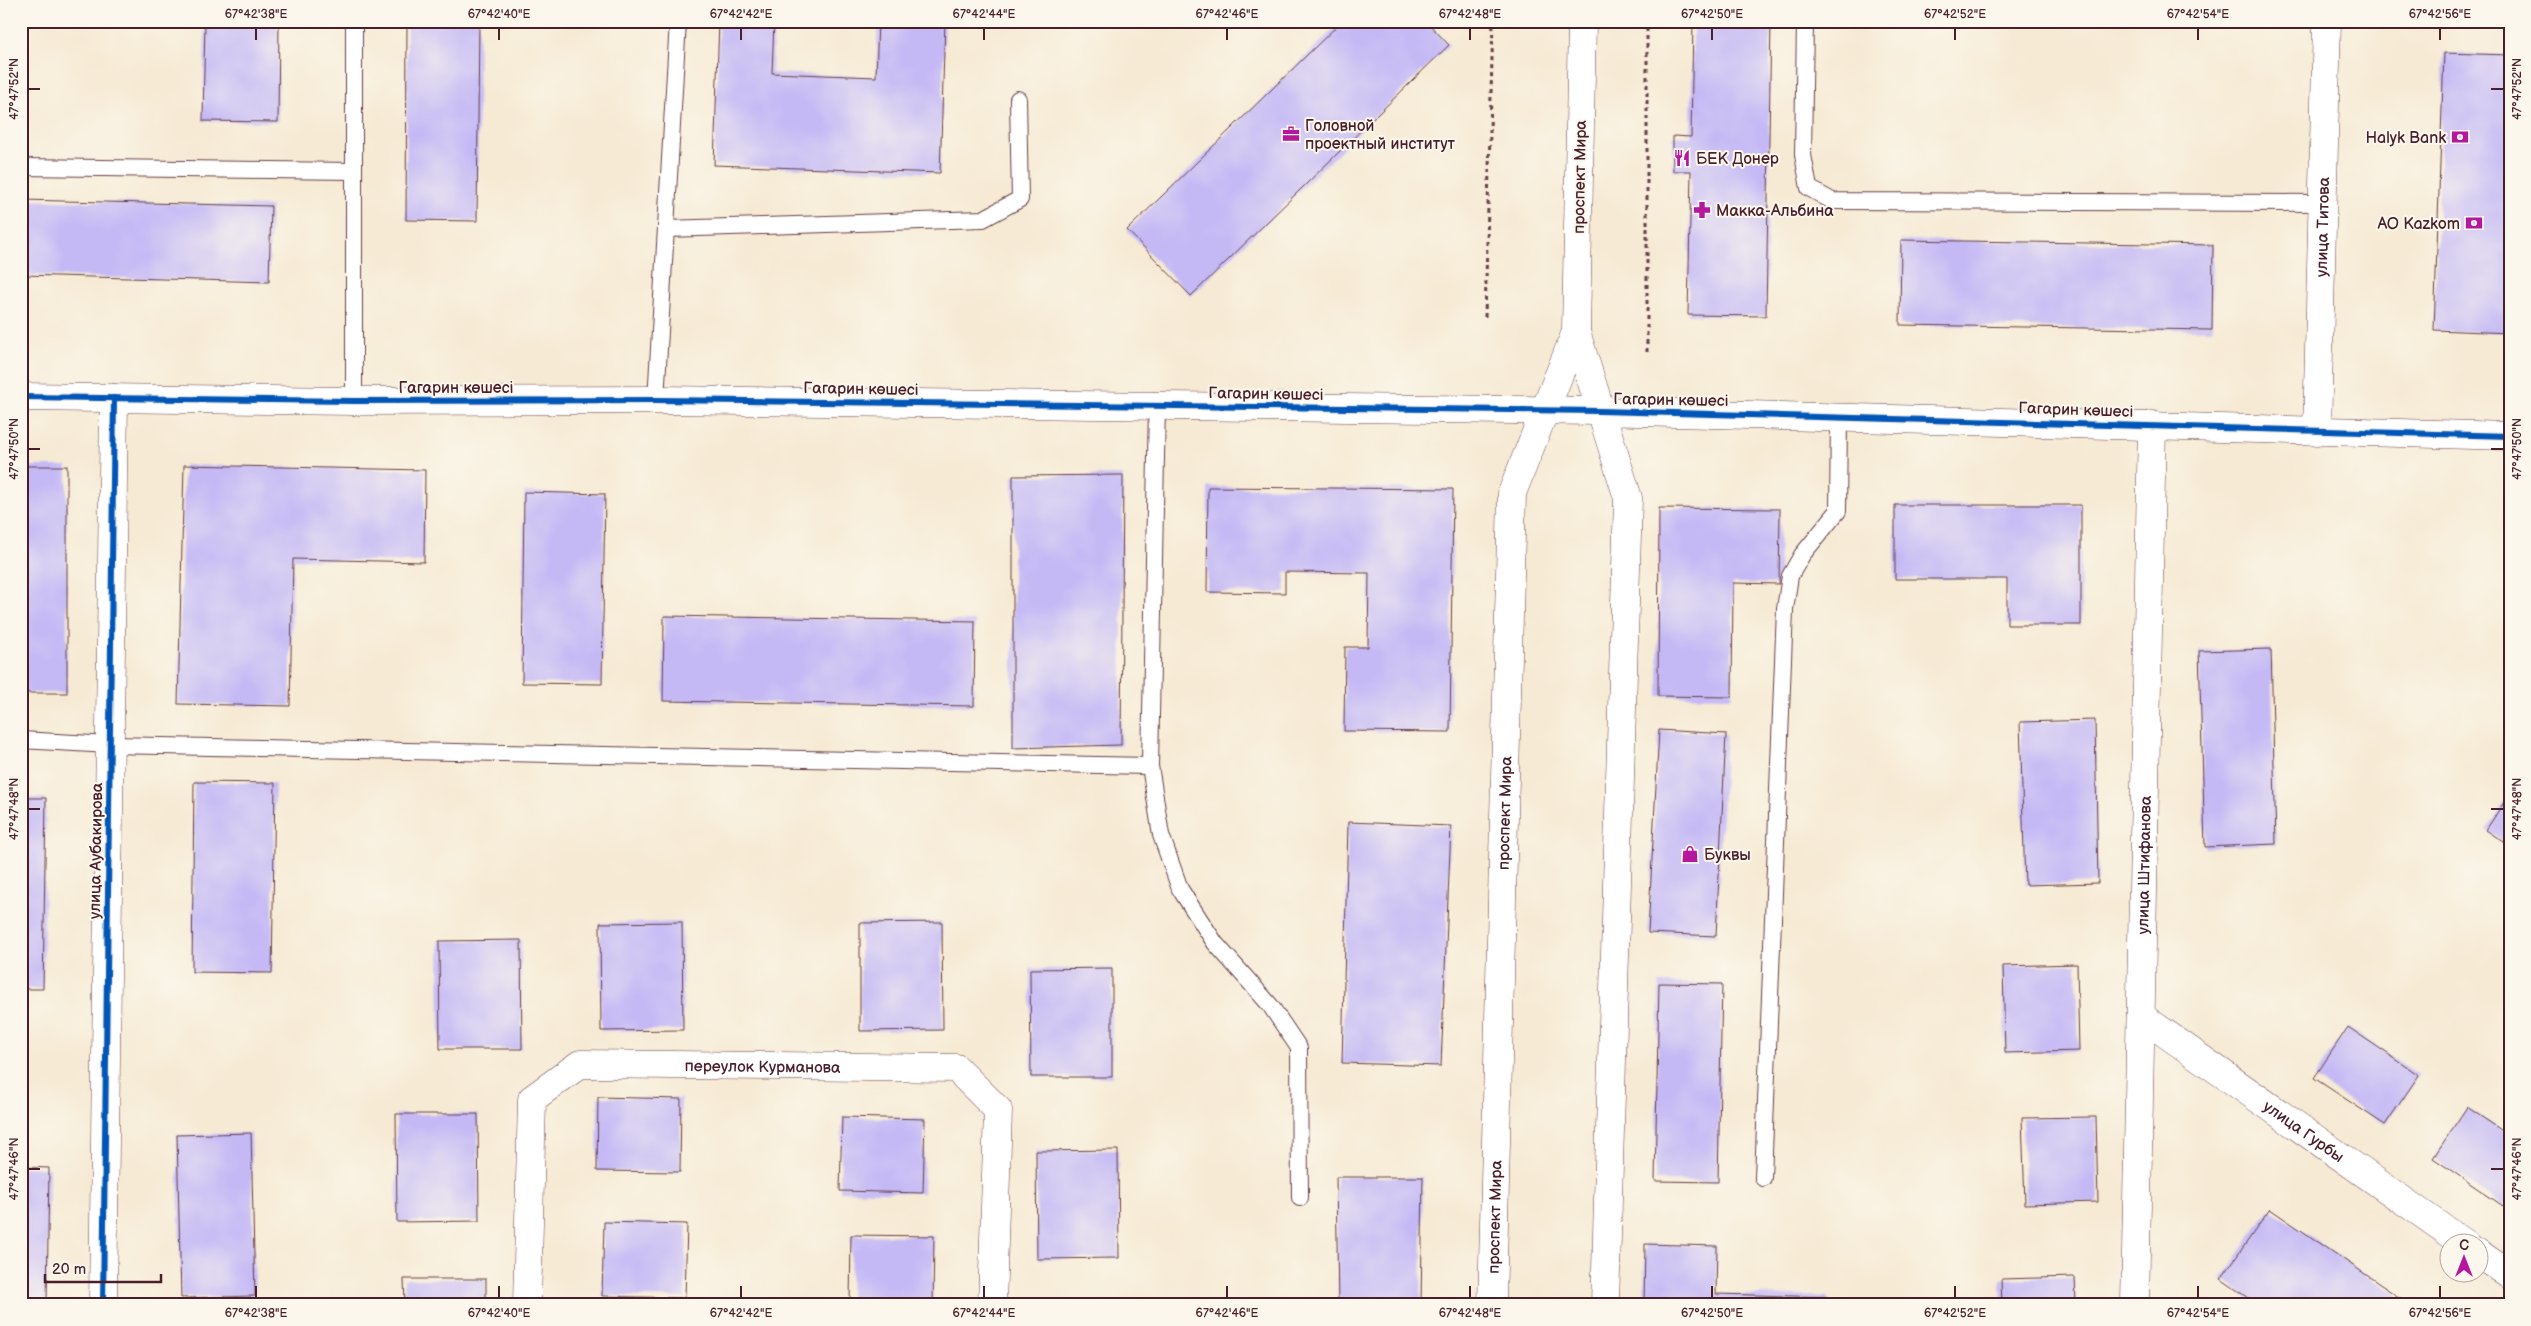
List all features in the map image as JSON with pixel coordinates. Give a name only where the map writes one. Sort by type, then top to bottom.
[{"type":"street","name":"проспект Мира","points":[[1582,21],[1576,332],[1628,498],[1605,1305]]},
{"type":"street","name":"улица Титова","points":[[2317,432],[2327,21]]},
{"type":"street","name":"проспект Мира","points":[[1492,1305],[1512,493],[1576,332]]},
{"type":"street","name":"Гагарин көшесі","points":[[21,397],[354,401],[656,400],[1600,411],[1839,416],[2317,432],[2510,436]]},
{"type":"street","name":"улица Аубакирова","points":[[103,1305],[114,398]]},
{"type":"street","name":"улица Штифанова","points":[[2135,1305],[2152,425]]},
{"type":"street","name":"улица Гурбы","points":[[2142,1017],[2451,1234]]},
{"type":"street","name":"переулок Курманова","points":[[527,1305],[532,1099],[580,1064],[956,1068],[998,1110],[992,1305]]},
{"type":"street","points":[[2488,1260],[2510,1275]]},
{"type":"lane","points":[[354,21],[354,401]]},
{"type":"lane","points":[[656,400],[678,21]]},
{"type":"lane","points":[[1805,21],[1803,155],[1809,188],[1832,201],[2323,203]]},
{"type":"lane","points":[[666,229],[983,219],[1020,199],[1018,99]]},
{"type":"lane","points":[[21,167],[354,172]]},
{"type":"lane","points":[[1158,405],[1150,766],[1161,835],[1180,889],[1215,943],[1270,1005],[1299,1048],[1300,1198]]},
{"type":"lane","points":[[1763,1178],[1785,609],[1790,576],[1802,555],[1838,510],[1839,416]]},
{"type":"lane","points":[[21,740],[110,745],[1150,766]]},
{"type":"path","points":[[1485,317],[1493,21]]},
{"type":"path","points":[[1647,21],[1647,352]]},
{"type":"building","points":[[205,21],[279,21],[278,122],[203,121]]},
{"type":"building","points":[[407,21],[479,21],[477,221],[406,220]]},
{"type":"building","points":[[719,21],[774,21],[772,73],[876,77],[878,21],[945,21],[940,173],[714,165]]},
{"type":"building","points":[[1342,21],[1426,21],[1449,45],[1191,296],[1127,230]]},
{"type":"building","points":[[1693,21],[1771,21],[1766,316],[1688,315],[1691,171],[1673,171],[1673,136],[1691,137]]},
{"type":"building","points":[[2444,53],[2510,55],[2510,333],[2434,330]]},
{"type":"building","points":[[21,200],[271,206],[269,282],[21,275]]},
{"type":"building","points":[[1901,240],[2213,245],[2212,330],[1900,325]]},
{"type":"building","points":[[184,465],[425,470],[424,562],[293,559],[290,706],[178,704]]},
{"type":"building","points":[[21,466],[67,466],[67,693],[21,693]]},
{"type":"building","points":[[1123,475],[1121,745],[1013,748],[1013,476]]},
{"type":"building","points":[[1208,487],[1453,489],[1450,732],[1344,731],[1345,647],[1368,647],[1369,573],[1285,572],[1285,593],[1207,592]]},
{"type":"building","points":[[524,492],[605,494],[602,684],[522,683]]},
{"type":"building","points":[[1895,505],[2081,505],[2081,625],[2007,625],[2007,579],[1895,579]]},
{"type":"building","points":[[1659,508],[1780,509],[1779,584],[1733,583],[1732,697],[1658,696]]},
{"type":"building","points":[[664,616],[975,621],[974,706],[663,701]]},
{"type":"building","points":[[2271,649],[2276,844],[2205,847],[2199,651]]},
{"type":"building","points":[[2095,720],[2098,883],[2025,885],[2020,722]]},
{"type":"building","points":[[1659,730],[1726,734],[1716,936],[1648,933]]},
{"type":"building","points":[[194,782],[275,783],[272,973],[192,972]]},
{"type":"building","points":[[2510,793],[2510,846],[2486,830]]},
{"type":"building","points":[[21,798],[46,798],[43,989],[21,989]]},
{"type":"building","points":[[1348,822],[1451,826],[1441,1066],[1342,1063]]},
{"type":"building","points":[[682,922],[683,1030],[601,1031],[600,923]]},
{"type":"building","points":[[942,922],[943,1030],[860,1031],[860,923]]},
{"type":"building","points":[[521,940],[522,1049],[440,1049],[439,941]]},
{"type":"building","points":[[2077,964],[2079,1051],[2005,1053],[2003,966]]},
{"type":"building","points":[[1112,968],[1112,1077],[1031,1077],[1030,969]]},
{"type":"building","points":[[1659,983],[1722,984],[1718,1182],[1655,1181]]},
{"type":"building","points":[[2348,1027],[2419,1075],[2385,1125],[2314,1078]]},
{"type":"building","points":[[598,1097],[681,1099],[680,1172],[597,1171]]},
{"type":"building","points":[[2467,1107],[2510,1136],[2510,1196],[2503,1206],[2433,1158]]},
{"type":"building","points":[[396,1114],[478,1114],[479,1221],[397,1222]]},
{"type":"building","points":[[842,1117],[925,1119],[923,1193],[840,1191]]},
{"type":"building","points":[[2096,1117],[2098,1202],[2025,1204],[2022,1118]]},
{"type":"building","points":[[251,1133],[255,1296],[181,1298],[177,1135]]},
{"type":"building","points":[[1118,1150],[1119,1258],[1037,1259],[1036,1151]]},
{"type":"building","points":[[21,1167],[49,1168],[47,1302],[21,1301]]},
{"type":"building","points":[[1336,1177],[1423,1177],[1421,1305],[1338,1305]]},
{"type":"building","points":[[2270,1209],[2406,1302],[2404,1305],[2258,1305],[2221,1279]]},
{"type":"building","points":[[604,1222],[687,1224],[685,1298],[602,1296]]},
{"type":"building","points":[[851,1235],[934,1236],[933,1305],[850,1305]]},
{"type":"building","points":[[1645,1244],[1717,1246],[1716,1294],[1828,1297],[1827,1305],[1644,1305]]},
{"type":"building","points":[[2075,1277],[2076,1305],[2002,1305],[2001,1279]]},
{"type":"building","points":[[404,1279],[486,1279],[486,1305],[405,1305]]},
{"type":"building","points":[[1036,1302],[1118,1302],[1118,1305],[1036,1305]]},
{"type":"cycle path","points":[[21,397],[354,401],[656,400],[1600,411],[2510,436]]},
{"type":"cycle path","points":[[103,1305],[114,398]]},
{"type":"place","name":"Головной проектный институт","points":[[1291,134]]},
{"type":"place","name":"Halyk Bank","points":[[2460,137]]},
{"type":"place","name":"БЕК Донер","points":[[1682,158]]},
{"type":"place","name":"Макка-Альбина","points":[[1702,210]]},
{"type":"place","name":"AO Kazkom","points":[[2474,223]]},
{"type":"place","name":"Буквы","points":[[1690,854]]}]
